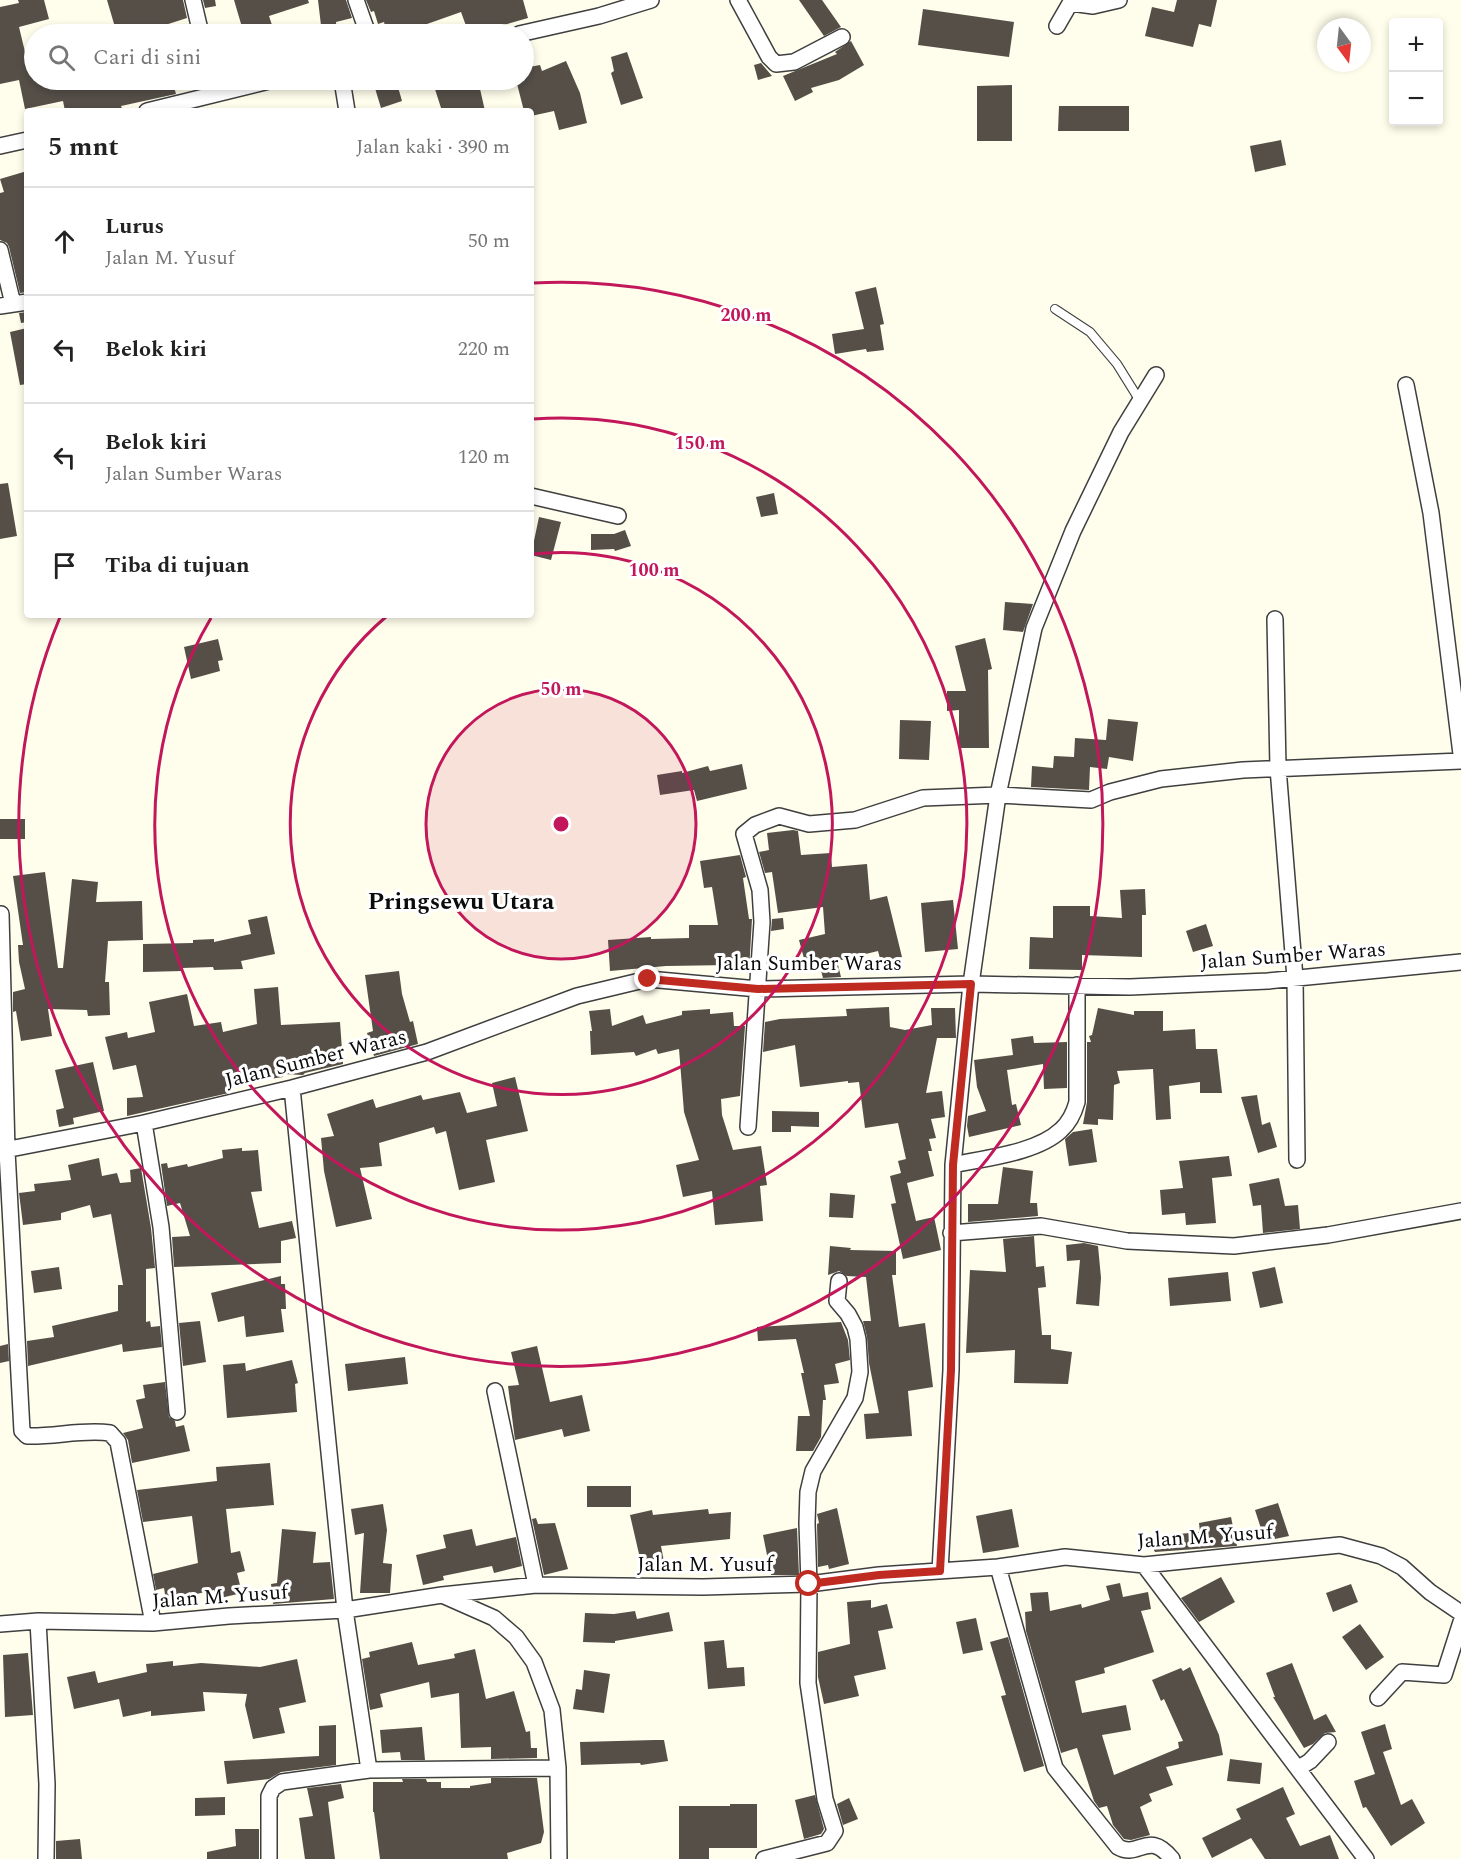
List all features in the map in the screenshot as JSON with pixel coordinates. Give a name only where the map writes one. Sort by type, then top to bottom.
[{"type":"street","points":[[193,0],[199,24]]},
{"type":"street","points":[[356,0],[364,24]]},
{"type":"street","points":[[534,31],[599,16],[651,0]]},
{"type":"street","points":[[738,0],[769,57],[776,64],[794,62],[842,38]]},
{"type":"street","points":[[1057,26],[1071,1],[1093,6],[1119,0]]},
{"type":"street","points":[[155,108],[204,90]]},
{"type":"street","points":[[344,90],[347,108]]},
{"type":"street","points":[[0,146],[24,141]]},
{"type":"street","points":[[0,250],[13,304]]},
{"type":"street","points":[[940,1571],[951,1370],[953,1165],[971,984],[998,795],[1034,628],[1073,531],[1121,432],[1156,375]]},
{"type":"street","points":[[1406,385],[1431,513],[1461,754]]},
{"type":"street","points":[[534,497],[618,516]]},
{"type":"street","points":[[1275,619],[1278,768],[1295,978],[1297,1160]]},
{"type":"street","points":[[748,1127],[762,922],[760,890],[744,834],[755,825],[779,816],[809,824],[855,820],[923,798],[998,795],[1091,800],[1110,792],[1161,779],[1243,770],[1461,761]]},
{"type":"street","points":[[1,914],[4,1151],[22,1431],[27,1436],[98,1431],[110,1433],[118,1442],[153,1623]]},
{"type":"street","name":"Jalan Sumber Waras","points":[[4,1151],[144,1123],[292,1088],[428,1052],[577,996],[648,979],[758,989],[971,984],[1130,987],[1295,978],[1461,963]]},
{"type":"street","points":[[953,1165],[1046,1142],[1062,1130],[1072,1117],[1077,1102],[1077,986]]},
{"type":"street","points":[[292,1088],[345,1610],[369,1770]]},
{"type":"street","points":[[144,1123],[161,1227],[177,1412]]},
{"type":"street","points":[[951,1233],[1041,1226],[1127,1241],[1234,1246],[1328,1235],[1461,1212]]},
{"type":"street","points":[[764,1859],[827,1844],[835,1831],[825,1799],[808,1683],[807,1523],[808,1492],[813,1471],[855,1398],[860,1372],[858,1339],[848,1314],[837,1301],[838,1281]]},
{"type":"street","points":[[495,1390],[536,1585]]},
{"type":"street","name":"Jalan M. Yusuf","points":[[0,1624],[38,1621],[153,1623],[229,1616],[345,1610],[442,1595],[536,1585],[703,1587],[809,1584],[879,1575],[998,1567],[1065,1557],[1144,1565],[1340,1545],[1381,1556],[1402,1567],[1430,1592],[1461,1613]]},
{"type":"street","points":[[1144,1565],[1299,1768],[1362,1858]]},
{"type":"street","points":[[998,1567],[1055,1768],[1118,1846],[1124,1850],[1145,1845],[1158,1846],[1172,1859]]},
{"type":"street","points":[[442,1595],[494,1618],[516,1637],[534,1662],[552,1710],[558,1768],[559,1859]]},
{"type":"street","points":[[38,1621],[47,1784],[46,1859]]},
{"type":"street","points":[[1378,1698],[1402,1672],[1444,1675],[1461,1622]]},
{"type":"street","points":[[1299,1768],[1310,1761],[1328,1742]]},
{"type":"street","points":[[269,1859],[267,1809],[269,1796],[273,1788],[282,1782],[369,1770],[558,1768]]},
{"type":"lane","points":[[1055,309],[1090,332],[1117,364],[1140,401]]},
{"type":"building","points":[[18,0],[44,0],[49,19],[19,27],[24,48],[24,90],[175,90],[176,94],[121,106],[122,108],[64,108],[63,101],[25,108],[19,80],[0,84],[0,7],[19,3]]},
{"type":"building","points":[[107,0],[183,0],[187,18],[168,24],[114,24]]},
{"type":"building","points":[[203,0],[215,0],[216,6],[205,8]]},
{"type":"building","points":[[234,0],[308,0],[309,3],[269,16],[272,24],[241,24]]},
{"type":"building","points":[[318,0],[346,0],[352,18],[336,22],[336,24],[321,24]]},
{"type":"building","points":[[366,0],[523,0],[528,18],[508,24],[465,24],[461,12],[427,24],[384,24],[384,22],[378,24],[374,11],[371,12]]},
{"type":"building","points":[[799,0],[822,0],[841,27],[824,36]]},
{"type":"building","points":[[1177,0],[1217,0],[1211,27],[1199,24],[1193,47],[1145,36],[1152,7],[1174,12]]},
{"type":"building","points":[[923,9],[1014,22],[1009,57],[918,45]]},
{"type":"building","points":[[851,41],[864,65],[839,80],[811,88],[813,92],[795,101],[783,76],[837,54],[835,52]]},
{"type":"building","points":[[627,52],[643,98],[621,105],[611,73],[614,71],[611,57]]},
{"type":"building","points":[[566,61],[580,93],[587,123],[559,130],[554,111],[534,115],[534,108],[523,108],[519,90],[534,90],[534,66],[540,65],[542,71]]},
{"type":"building","points":[[761,63],[772,76],[758,80],[754,65]]},
{"type":"building","points":[[1012,85],[1012,141],[977,141],[977,86]]},
{"type":"building","points":[[376,90],[399,90],[402,101],[381,108]]},
{"type":"building","points":[[435,90],[480,90],[484,108],[441,108]]},
{"type":"building","points":[[1059,106],[1129,106],[1129,131],[1058,131]]},
{"type":"building","points":[[1281,140],[1286,165],[1255,172],[1250,146]]},
{"type":"building","points":[[24,172],[24,292],[20,293],[9,247],[7,243],[0,240],[0,193],[4,192],[0,179]]},
{"type":"building","points":[[876,287],[884,324],[880,325],[884,350],[867,352],[866,349],[835,354],[832,334],[864,329],[855,292]]},
{"type":"building","points":[[24,312],[24,322],[21,323],[19,313]]},
{"type":"building","points":[[24,329],[24,384],[20,385],[10,332]]},
{"type":"building","points":[[8,483],[17,536],[0,539],[0,484]]},
{"type":"building","points":[[774,493],[778,514],[761,517],[756,497]]},
{"type":"building","points":[[539,517],[561,522],[551,560],[534,556],[534,541]]},
{"type":"building","points":[[625,530],[631,546],[615,551],[614,549],[591,550],[591,534],[614,534]]},
{"type":"building","points":[[1005,602],[1033,604],[1023,632],[1003,630]]},
{"type":"building","points":[[985,638],[992,669],[988,670],[989,748],[959,748],[959,710],[947,711],[947,691],[966,691],[955,646]]},
{"type":"building","points":[[218,639],[223,660],[218,661],[220,671],[191,679],[184,647]]},
{"type":"building","points":[[1108,719],[1138,722],[1133,761],[1109,757],[1107,769],[1090,767],[1089,790],[1031,787],[1032,766],[1053,768],[1054,756],[1074,757],[1075,738],[1106,740]]},
{"type":"building","points":[[900,720],[931,721],[929,760],[899,759]]},
{"type":"building","points":[[742,764],[747,789],[697,801],[694,790],[660,795],[657,775],[682,771],[682,773],[708,766],[710,771]]},
{"type":"building","points":[[0,819],[25,819],[25,839],[0,839]]},
{"type":"building","points":[[798,831],[801,855],[831,853],[832,867],[867,864],[870,900],[887,896],[902,957],[881,962],[878,951],[837,961],[841,977],[823,978],[819,963],[806,966],[799,940],[825,934],[823,907],[778,913],[772,872],[765,873],[759,852],[769,850],[767,833]]},
{"type":"building","points":[[740,855],[746,877],[743,878],[749,919],[752,919],[749,971],[730,972],[730,965],[666,966],[610,971],[608,940],[651,937],[651,939],[689,938],[689,925],[718,925],[712,887],[704,888],[700,861]]},
{"type":"building","points":[[45,872],[58,968],[63,968],[72,879],[98,882],[96,902],[142,901],[143,940],[108,941],[105,982],[109,982],[110,1015],[88,1016],[87,1010],[48,1009],[52,1036],[21,1041],[16,1011],[13,1012],[13,992],[25,989],[18,945],[23,945],[13,876]]},
{"type":"building","points":[[1145,889],[1146,915],[1142,915],[1142,957],[1082,955],[1082,970],[1029,969],[1030,937],[1053,938],[1053,906],[1090,906],[1090,916],[1122,918],[1120,890]]},
{"type":"building","points":[[953,900],[958,949],[925,952],[921,903]]},
{"type":"building","points":[[267,916],[275,954],[241,961],[243,969],[214,970],[213,967],[143,972],[143,944],[193,943],[193,940],[214,939],[214,942],[251,934],[248,920]]},
{"type":"building","points":[[783,918],[784,929],[771,931],[772,919]]},
{"type":"building","points":[[1206,924],[1213,946],[1193,952],[1186,931]]},
{"type":"building","points":[[399,971],[402,994],[410,1022],[413,1021],[418,1044],[374,1056],[367,1033],[373,1031],[365,975]]},
{"type":"building","points":[[278,987],[281,1025],[340,1022],[343,1064],[303,1075],[283,1074],[283,1077],[228,1085],[229,1093],[127,1116],[127,1098],[143,1097],[136,1065],[113,1070],[105,1037],[127,1032],[128,1038],[155,1032],[149,1002],[187,994],[194,1026],[221,1022],[223,1032],[257,1024],[254,989]]},
{"type":"building","points":[[889,1007],[890,1027],[905,1030],[932,1025],[931,1008],[955,1008],[956,1038],[937,1038],[926,1093],[942,1091],[945,1117],[931,1119],[936,1138],[929,1139],[932,1151],[928,1151],[934,1176],[907,1183],[916,1221],[934,1217],[941,1250],[903,1259],[891,1204],[896,1203],[890,1176],[901,1173],[898,1161],[906,1159],[898,1123],[865,1128],[859,1082],[848,1083],[848,1081],[800,1087],[795,1045],[763,1052],[765,1022],[780,1019],[847,1016],[846,1009]]},
{"type":"building","points":[[1098,1008],[1134,1015],[1134,1011],[1163,1011],[1163,1031],[1195,1029],[1196,1049],[1217,1049],[1222,1093],[1200,1093],[1200,1082],[1169,1086],[1171,1119],[1156,1120],[1153,1069],[1117,1071],[1120,1083],[1114,1085],[1113,1120],[1098,1119],[1098,1125],[1083,1124],[1087,1102],[1087,1042],[1091,1042],[1089,1036],[1092,1035]]},
{"type":"building","points":[[610,1009],[612,1026],[643,1015],[646,1024],[682,1015],[682,1011],[710,1009],[710,1014],[733,1012],[734,1026],[745,1026],[740,1096],[721,1099],[722,1115],[733,1150],[761,1146],[767,1185],[760,1186],[763,1221],[715,1225],[712,1191],[683,1197],[676,1165],[699,1160],[684,1112],[679,1049],[658,1054],[656,1049],[636,1056],[634,1052],[591,1055],[590,1031],[592,1031],[589,1011]]},
{"type":"building","points":[[1033,1036],[1034,1043],[1067,1042],[1067,1088],[1044,1089],[1043,1064],[1007,1070],[1012,1105],[1016,1104],[1021,1125],[969,1137],[968,1116],[986,1111],[977,1087],[974,1060],[1013,1055],[1011,1039]]},
{"type":"building","points":[[93,1062],[104,1111],[73,1118],[74,1124],[59,1127],[56,1110],[64,1108],[55,1070]]},
{"type":"building","points":[[515,1077],[528,1131],[486,1140],[495,1182],[459,1190],[446,1131],[436,1134],[434,1127],[379,1143],[382,1166],[360,1168],[372,1219],[336,1227],[324,1171],[321,1138],[334,1136],[327,1114],[373,1099],[376,1108],[421,1095],[423,1100],[460,1092],[467,1113],[497,1106],[492,1083]]},
{"type":"building","points":[[1257,1095],[1262,1125],[1270,1122],[1277,1147],[1258,1153],[1241,1097]]},
{"type":"building","points":[[772,1111],[819,1112],[819,1127],[791,1126],[791,1132],[772,1132]]},
{"type":"building","points":[[1092,1129],[1097,1162],[1069,1166],[1065,1139],[1073,1132]]},
{"type":"building","points":[[242,1148],[242,1151],[258,1150],[262,1191],[251,1192],[259,1228],[292,1221],[296,1238],[281,1241],[281,1263],[174,1267],[172,1237],[190,1236],[180,1203],[167,1206],[161,1164],[167,1163],[168,1168],[187,1164],[188,1167],[223,1158],[222,1150]]},
{"type":"building","points":[[1229,1156],[1232,1176],[1212,1178],[1216,1223],[1186,1225],[1185,1213],[1162,1215],[1160,1190],[1183,1188],[1179,1161]]},
{"type":"building","points":[[99,1158],[102,1176],[117,1173],[120,1183],[131,1182],[130,1170],[141,1168],[155,1268],[146,1269],[146,1322],[150,1321],[151,1327],[160,1326],[162,1347],[123,1352],[122,1344],[28,1366],[27,1341],[54,1337],[52,1326],[118,1311],[118,1285],[123,1285],[111,1214],[93,1218],[90,1205],[61,1213],[61,1220],[23,1225],[19,1193],[35,1191],[34,1184],[71,1180],[68,1165]]},
{"type":"building","points":[[1003,1167],[1033,1171],[1030,1203],[1037,1203],[1038,1216],[968,1222],[968,1204],[998,1204]]},
{"type":"building","points":[[1279,1178],[1285,1206],[1298,1205],[1300,1229],[1263,1233],[1261,1205],[1253,1206],[1249,1184]]},
{"type":"building","points":[[830,1193],[855,1195],[853,1218],[829,1217]]},
{"type":"building","points":[[1034,1236],[1036,1267],[1044,1266],[1046,1287],[1038,1288],[1042,1335],[1051,1335],[1051,1349],[1072,1352],[1068,1384],[1014,1383],[1015,1350],[966,1353],[970,1270],[1006,1272],[1003,1239]]},
{"type":"building","points":[[1084,1243],[1098,1246],[1101,1278],[1099,1306],[1076,1304],[1080,1260],[1067,1261],[1066,1245]]},
{"type":"building","points":[[830,1246],[851,1248],[850,1250],[896,1251],[896,1275],[892,1275],[899,1327],[925,1323],[933,1387],[908,1391],[912,1436],[866,1439],[864,1414],[879,1413],[863,1321],[871,1321],[866,1277],[847,1276],[839,1271],[828,1275]]},
{"type":"building","points":[[59,1267],[62,1289],[34,1293],[31,1271]]},
{"type":"building","points":[[1275,1267],[1283,1303],[1260,1308],[1252,1272]]},
{"type":"building","points":[[1228,1272],[1231,1301],[1170,1306],[1168,1278]]},
{"type":"building","points":[[281,1276],[281,1284],[285,1284],[286,1309],[281,1309],[284,1332],[246,1337],[244,1316],[218,1322],[211,1293]]},
{"type":"building","points":[[200,1321],[206,1362],[183,1366],[179,1323]]},
{"type":"building","points":[[841,1322],[848,1340],[850,1360],[835,1364],[839,1383],[824,1385],[826,1400],[823,1400],[821,1437],[813,1451],[796,1451],[798,1416],[810,1416],[796,1339],[758,1341],[757,1327]]},
{"type":"building","points":[[8,1344],[9,1361],[0,1363],[0,1346]]},
{"type":"building","points":[[537,1346],[550,1402],[582,1395],[590,1431],[564,1437],[562,1429],[515,1440],[508,1386],[519,1385],[511,1352]]},
{"type":"building","points":[[405,1357],[408,1384],[348,1391],[345,1364]]},
{"type":"building","points":[[292,1360],[298,1383],[295,1384],[297,1412],[227,1418],[223,1365],[245,1363],[246,1371]]},
{"type":"building","points":[[165,1382],[169,1417],[175,1421],[176,1427],[184,1425],[190,1451],[132,1463],[128,1440],[123,1433],[143,1428],[136,1400],[145,1398],[143,1385]]},
{"type":"building","points":[[270,1463],[274,1505],[226,1509],[231,1553],[240,1551],[245,1571],[237,1573],[242,1593],[216,1599],[214,1590],[166,1601],[164,1588],[156,1590],[153,1574],[198,1563],[192,1516],[143,1522],[137,1490],[217,1481],[216,1467]]},
{"type":"building","points":[[587,1486],[631,1486],[631,1507],[587,1507]]},
{"type":"building","points":[[1278,1503],[1289,1536],[1265,1541],[1255,1510]]},
{"type":"building","points":[[383,1504],[387,1530],[383,1563],[392,1564],[390,1593],[360,1593],[364,1533],[355,1535],[351,1509]]},
{"type":"building","points":[[837,1508],[849,1564],[829,1569],[828,1565],[818,1567],[817,1524],[819,1523],[817,1514]]},
{"type":"building","points":[[708,1509],[709,1514],[731,1512],[730,1539],[661,1546],[664,1562],[642,1567],[630,1515],[652,1510],[653,1515]]},
{"type":"building","points":[[1012,1509],[1019,1547],[983,1553],[976,1516]]},
{"type":"building","points":[[1231,1517],[1237,1546],[1155,1552],[1147,1537],[1200,1532],[1199,1523]]},
{"type":"building","points":[[536,1518],[538,1524],[555,1523],[568,1569],[544,1575],[532,1519]]},
{"type":"building","points":[[797,1528],[799,1575],[771,1575],[763,1535]]},
{"type":"building","points":[[282,1529],[316,1532],[313,1563],[330,1562],[334,1599],[273,1604],[271,1584],[277,1583]]},
{"type":"building","points":[[472,1529],[476,1546],[516,1537],[522,1566],[494,1573],[492,1566],[443,1576],[444,1580],[423,1585],[416,1555],[446,1548],[443,1535]]},
{"type":"building","points":[[1221,1577],[1235,1602],[1199,1622],[1181,1598]]},
{"type":"building","points":[[1120,1583],[1123,1597],[1148,1592],[1151,1609],[1141,1611],[1154,1652],[1104,1668],[1105,1673],[1075,1681],[1082,1713],[1126,1705],[1131,1730],[1102,1735],[1114,1775],[1179,1748],[1178,1742],[1183,1741],[1164,1699],[1161,1701],[1152,1680],[1181,1668],[1183,1671],[1190,1667],[1219,1735],[1223,1755],[1166,1767],[1173,1785],[1149,1794],[1152,1801],[1140,1807],[1150,1835],[1131,1840],[1124,1839],[1113,1825],[1107,1806],[1099,1808],[1094,1801],[1077,1748],[1061,1753],[1026,1631],[1025,1612],[1032,1611],[1030,1593],[1048,1592],[1050,1611],[1081,1604],[1082,1608],[1110,1600],[1106,1586]]},
{"type":"building","points":[[1351,1584],[1358,1602],[1333,1612],[1326,1593]]},
{"type":"building","points":[[871,1600],[871,1608],[887,1604],[893,1628],[878,1631],[886,1669],[854,1676],[859,1696],[824,1704],[818,1677],[818,1652],[850,1644],[847,1602]]},
{"type":"building","points":[[635,1611],[637,1619],[669,1612],[673,1631],[615,1641],[615,1643],[583,1642],[585,1613],[614,1614]]},
{"type":"building","points":[[976,1618],[983,1650],[963,1654],[956,1622]]},
{"type":"building","points":[[1360,1624],[1384,1657],[1366,1670],[1342,1637]]},
{"type":"building","points":[[1008,1637],[1044,1766],[1024,1772],[1001,1696],[1006,1695],[990,1642]]},
{"type":"building","points":[[724,1640],[727,1668],[744,1667],[745,1686],[708,1689],[704,1642]]},
{"type":"building","points":[[412,1642],[418,1665],[455,1658],[454,1654],[475,1649],[486,1699],[514,1691],[526,1732],[530,1731],[531,1748],[537,1748],[537,1758],[491,1759],[491,1747],[461,1748],[459,1693],[431,1698],[429,1682],[380,1694],[383,1707],[370,1710],[362,1659],[370,1657],[369,1652]]},
{"type":"building","points":[[28,1653],[33,1715],[5,1717],[3,1655]]},
{"type":"building","points":[[297,1659],[306,1702],[279,1708],[285,1733],[253,1739],[245,1705],[247,1694],[203,1692],[205,1711],[151,1716],[151,1711],[123,1717],[119,1699],[74,1709],[67,1677],[95,1671],[98,1683],[147,1672],[146,1664],[173,1661],[173,1666],[201,1663],[260,1667]]},
{"type":"building","points":[[1292,1663],[1314,1720],[1326,1714],[1336,1732],[1325,1733],[1313,1744],[1304,1748],[1273,1697],[1275,1697],[1266,1673]]},
{"type":"building","points":[[584,1670],[610,1674],[604,1713],[573,1709],[576,1689],[582,1690]]},
{"type":"building","points":[[1385,1724],[1392,1749],[1383,1752],[1401,1805],[1412,1799],[1425,1823],[1391,1846],[1366,1807],[1363,1808],[1354,1781],[1375,1774],[1361,1732]]},
{"type":"building","points":[[336,1725],[336,1765],[281,1772],[269,1779],[227,1784],[224,1761],[319,1756],[319,1726]]},
{"type":"building","points":[[422,1727],[425,1760],[401,1760],[400,1752],[382,1753],[380,1730]]},
{"type":"building","points":[[664,1740],[668,1761],[641,1765],[640,1763],[581,1765],[580,1742]]},
{"type":"building","points":[[1230,1759],[1262,1763],[1260,1784],[1227,1781]]},
{"type":"building","points":[[491,1778],[537,1778],[544,1832],[541,1843],[507,1853],[508,1859],[380,1859],[373,1812],[373,1782],[426,1779],[427,1782],[441,1782],[441,1788],[470,1788],[470,1786],[491,1783]]},
{"type":"building","points":[[341,1784],[344,1798],[328,1802],[335,1859],[305,1859],[299,1818],[313,1816],[307,1788]]},
{"type":"building","points":[[1283,1787],[1295,1814],[1286,1818],[1300,1846],[1330,1835],[1339,1859],[1265,1859],[1251,1838],[1212,1858],[1202,1838],[1241,1819],[1236,1809]]},
{"type":"building","points":[[815,1795],[824,1829],[821,1834],[804,1839],[795,1800]]},
{"type":"building","points":[[225,1797],[225,1815],[195,1816],[195,1798]]},
{"type":"building","points":[[849,1798],[858,1819],[843,1825],[837,1804]]},
{"type":"building","points":[[730,1804],[757,1804],[757,1848],[709,1848],[709,1859],[679,1859],[679,1806],[730,1806]]},
{"type":"building","points":[[235,1829],[259,1829],[259,1859],[207,1859],[207,1852],[236,1846]]},
{"type":"building","points":[[80,1839],[82,1859],[56,1859],[56,1841]]},
{"type":"district","name":"Pringsewu Utara","points":[[461,902]]},
{"type":"route","points":[[648,979],[758,989],[971,984],[953,1165],[951,1370],[940,1571],[879,1575],[809,1584]]}]
